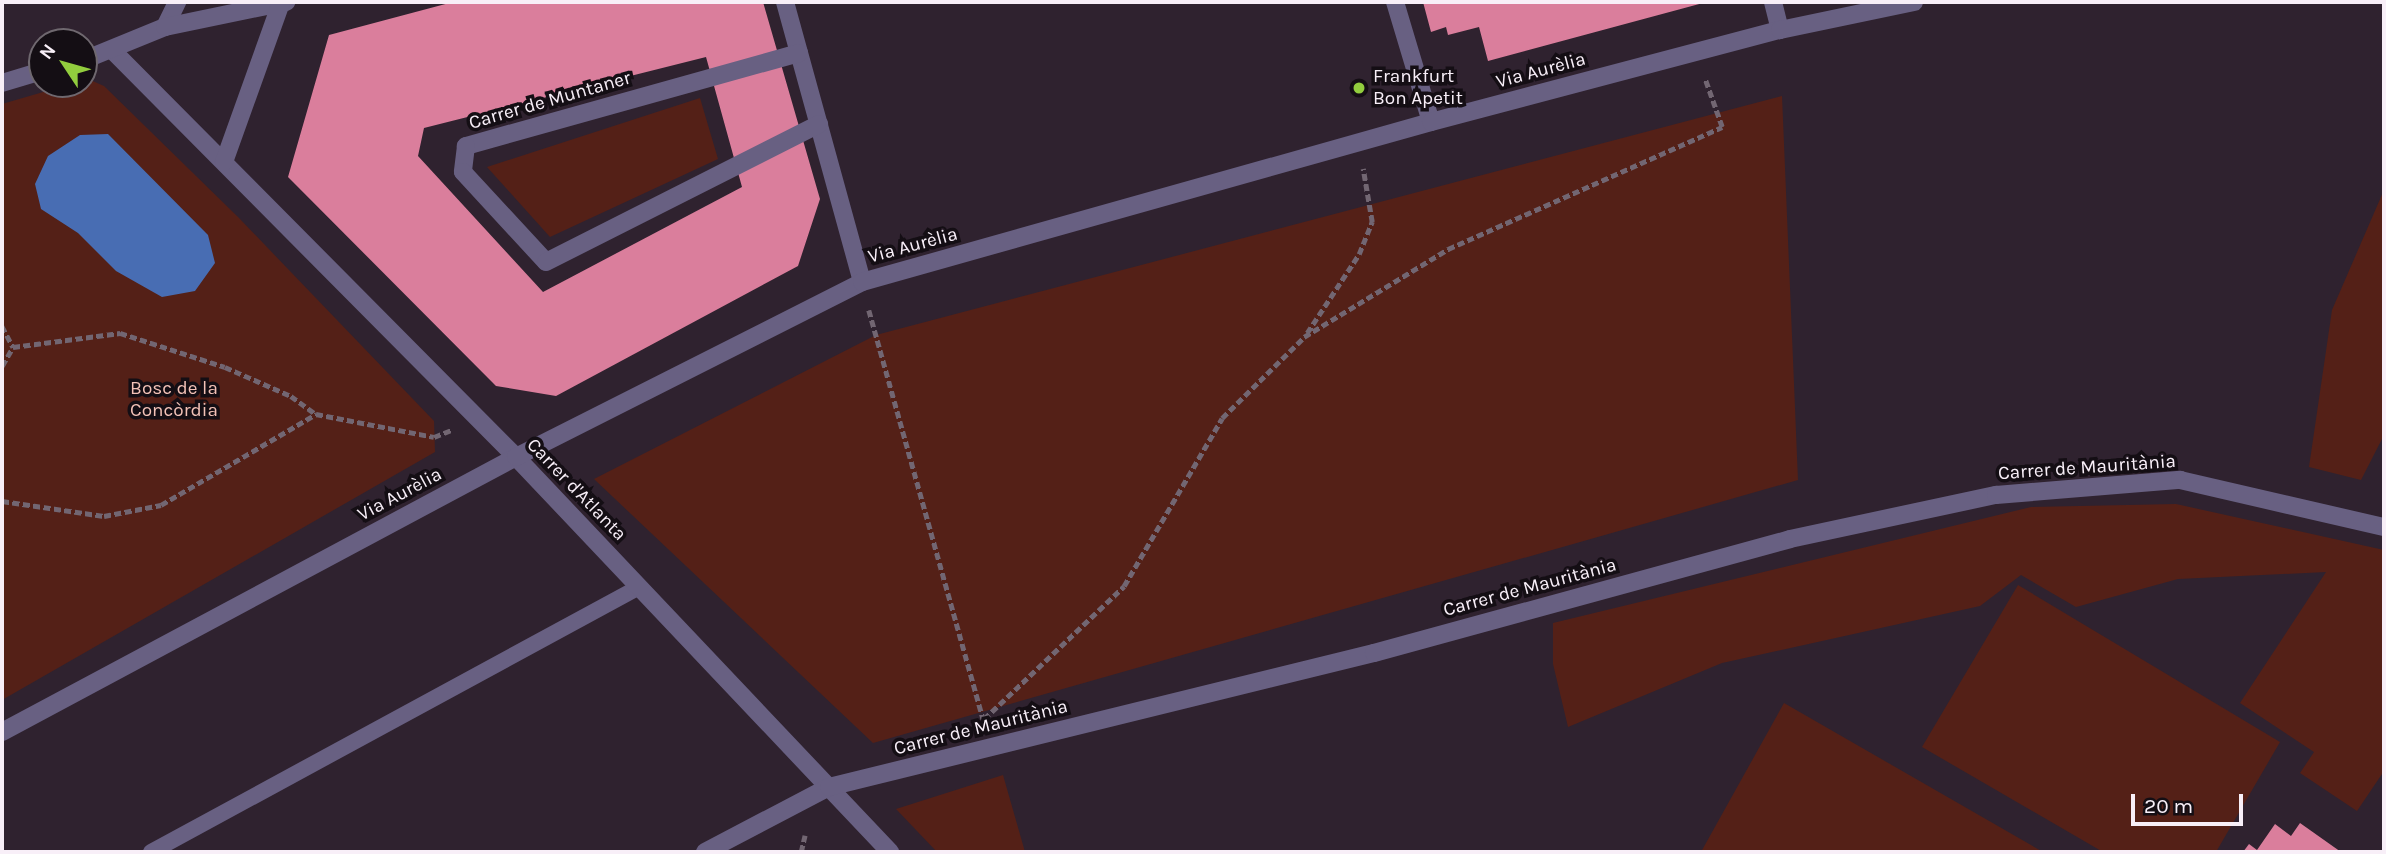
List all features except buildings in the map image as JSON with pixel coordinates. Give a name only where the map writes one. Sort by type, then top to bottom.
[{"type":"street","points":[[165,27],[177,2]]},
{"type":"street","points":[[98,56],[165,27],[283,2]]},
{"type":"street","points":[[224,162],[283,2]]},
{"type":"street","points":[[785,2],[862,282]]},
{"type":"street","points":[[1395,2],[1431,122]]},
{"type":"street","points":[[1773,2],[1780,30]]},
{"type":"street","name":"Via Aurèlia","points":[[2,732],[516,457],[862,282],[1431,122],[1780,30],[1914,2]]},
{"type":"street","name":"Carrer d'Atlanta","points":[[113,51],[516,457],[890,852]]},
{"type":"street","name":"Carrer de Muntaner","points":[[799,53],[466,146],[463,172],[546,262],[819,124]]},
{"type":"street","points":[[2,83],[28,75]]},
{"type":"street","name":"Carrer de Mauritània","points":[[705,852],[828,787],[1374,653],[1790,539],[1996,495],[2180,480],[2384,527]]},
{"type":"lane","points":[[151,852],[639,587]]},
{"type":"path","points":[[1304,337],[1448,248],[1722,127],[1697,52]]},
{"type":"path","points":[[876,335],[983,719],[1124,586],[1222,418],[1304,337],[1359,254],[1373,222],[1356,143]]},
{"type":"path","points":[[2,326],[13,347]]},
{"type":"path","points":[[13,347],[120,333],[225,367],[291,396],[316,414],[434,437]]},
{"type":"path","points":[[2,366],[13,347]]},
{"type":"path","points":[[2,501],[104,516],[161,505],[316,414]]},
{"type":"path","points":[[801,852],[805,835]]},
{"type":"green space","name":"Bosc de la Concòrdia","points":[[98,83],[104,86],[239,218],[434,421],[435,452],[2,700],[2,104],[28,96],[98,98]]},
{"type":"green space","points":[[1782,96],[1798,480],[873,743],[594,479],[876,335]]},
{"type":"green space","points":[[700,98],[718,159],[550,237],[487,167]]},
{"type":"green space","points":[[2384,190],[2384,435],[2361,480],[2309,467],[2332,310]]},
{"type":"green space","points":[[2176,504],[2384,550],[2384,771],[2357,811],[2300,773],[2314,752],[2240,703],[2326,572],[2178,579],[2076,607],[2021,575],[1980,606],[1722,663],[1568,727],[1553,664],[1553,623],[2031,507]]},
{"type":"green space","points":[[2018,585],[2280,742],[2216,852],[2103,852],[1922,747]]},
{"type":"green space","points":[[1784,703],[2043,852],[1701,852]]},
{"type":"green space","points":[[1003,775],[1025,852],[937,852],[896,809]]},
{"type":"water","points":[[108,134],[208,235],[215,263],[195,291],[162,297],[116,271],[78,233],[41,209],[35,184],[48,156],[80,135]]},
{"type":"place","name":"Frankfurt Bon Apetit","points":[[1359,88]]}]
